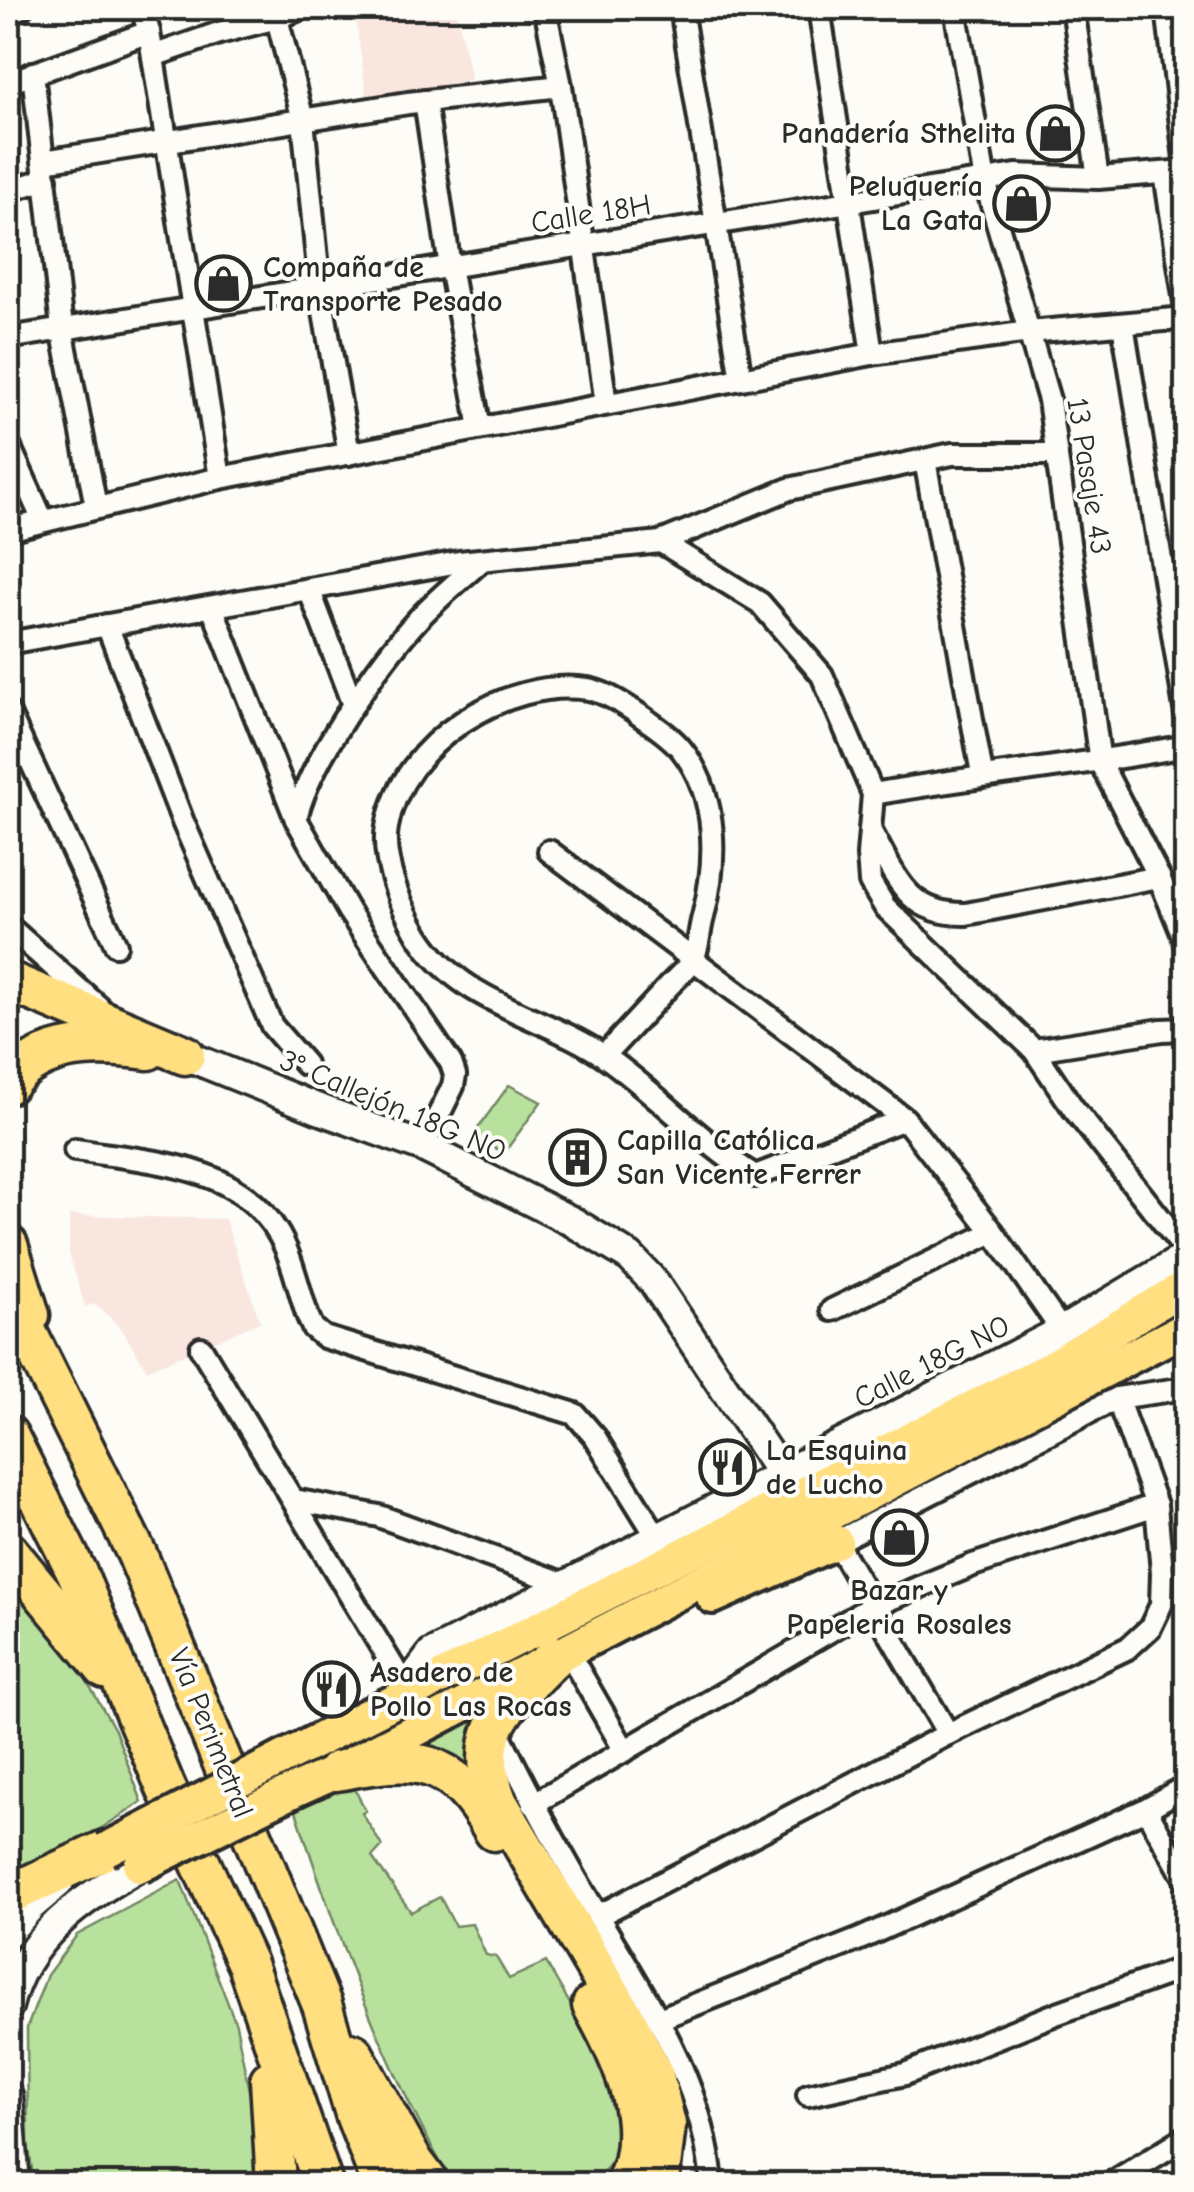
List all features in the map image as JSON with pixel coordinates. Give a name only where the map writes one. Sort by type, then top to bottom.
[{"type":"highway","points":[[8,981],[186,1055]]},
{"type":"highway","points":[[8,1084],[43,1055],[72,1048],[108,1044],[186,1055]]},
{"type":"highway","points":[[8,1245],[50,1375]]},
{"type":"highway","name":"Vía Perimetral","points":[[8,1294],[138,1554],[322,2005],[356,2116],[382,2184]]},
{"type":"highway","name":"Vía Perimetral","points":[[8,1435],[76,1573],[166,1788],[248,1964],[323,2184]]},
{"type":"highway","points":[[8,1552],[130,1698]]},
{"type":"highway","points":[[567,1650],[505,1707],[495,1724],[486,1757],[489,1779],[498,1803],[627,2021],[654,2076],[666,2124],[659,2184]]},
{"type":"highway","points":[[337,1771],[395,1760],[425,1763],[458,1783],[487,1819],[596,2013],[626,2079],[638,2134],[633,2166],[625,2184]]},
{"type":"highway","points":[[8,1895],[105,1850]]},
{"type":"highway","points":[[248,1964],[270,2076],[276,2184]]},
{"type":"highway","points":[[322,2005],[412,2160],[430,2184]]},
{"type":"main road","name":"3° Callejón 18G NO","points":[[186,1055],[423,1147],[573,1222],[630,1257],[652,1281],[790,1486]]},
{"type":"main road","name":"Calle 18G NO","points":[[402,1693],[432,1654],[659,1540],[790,1486],[1062,1331],[1186,1254]]},
{"type":"main road","points":[[8,1932],[45,1893],[105,1850],[790,1486],[1050,1368],[1180,1290]]},
{"type":"main road","points":[[8,2006],[24,1962],[48,1932],[87,1899],[140,1866],[337,1771],[1186,1328]]},
{"type":"main road","points":[[567,1650],[605,1645],[836,1542]]},
{"type":"main road","points":[[8,2096],[14,2184]]},
{"type":"street","points":[[8,12],[21,8]]},
{"type":"street","points":[[142,8],[220,478]]},
{"type":"street","points":[[153,56],[302,8]]},
{"type":"street","points":[[546,8],[561,86],[606,404]]},
{"type":"street","points":[[681,8],[742,378]]},
{"type":"street","points":[[819,8],[872,354]]},
{"type":"street","name":"13 Pasaje 43","points":[[955,8],[985,180],[1049,400],[1100,762],[1171,887],[1186,943]]},
{"type":"street","points":[[1073,8],[1098,178]]},
{"type":"street","points":[[1167,8],[1186,169]]},
{"type":"street","points":[[278,18],[303,120],[320,289],[349,454]]},
{"type":"street","points":[[8,83],[149,32]]},
{"type":"street","points":[[32,73],[62,328],[96,507]]},
{"type":"street","points":[[8,192],[45,170],[167,142],[425,101],[561,86]]},
{"type":"street","points":[[425,101],[450,268],[480,428]]},
{"type":"street","name":"Calle 18H","points":[[8,338],[985,180],[1016,176],[1098,178],[1186,169]]},
{"type":"street","points":[[1165,174],[1186,310]]},
{"type":"street","points":[[8,530],[220,478],[872,354],[1029,332],[1186,318]]},
{"type":"street","points":[[1122,324],[1186,715]]},
{"type":"street","points":[[8,443],[43,521]]},
{"type":"street","points":[[8,643],[482,560],[661,542],[789,489],[952,454],[1057,454]]},
{"type":"street","points":[[925,460],[982,774]]},
{"type":"street","points":[[661,542],[760,603],[822,675],[873,794],[870,882],[885,908],[1034,1050],[1073,1108],[1186,1254]]},
{"type":"street","points":[[296,819],[300,796],[353,705],[419,618],[482,560]]},
{"type":"street","points":[[309,589],[353,705]]},
{"type":"street","points":[[212,606],[296,819],[350,912],[451,1063],[453,1086],[423,1147]]},
{"type":"street","points":[[107,625],[183,822],[272,1026],[305,1064]]},
{"type":"street","points":[[604,1056],[694,959],[710,892],[711,819],[702,785],[682,750],[656,727],[629,707],[592,689],[553,687],[513,696],[437,741],[410,773],[395,800],[386,830],[389,863],[400,898],[419,936],[475,992],[604,1056],[755,1176],[905,1119]]},
{"type":"street","points":[[8,712],[16,751],[116,944]]},
{"type":"street","points":[[873,794],[982,774],[1100,762],[1186,746]]},
{"type":"street","points":[[870,830],[900,884],[914,900],[943,914],[1171,887]]},
{"type":"street","points":[[549,851],[905,1119],[993,1232],[1062,1331]]},
{"type":"street","points":[[8,926],[124,1029]]},
{"type":"street","points":[[1034,1050],[1162,1030],[1186,1030]]},
{"type":"street","points":[[75,1150],[158,1163],[221,1180],[254,1202],[278,1232],[308,1317],[324,1337],[576,1414],[595,1437],[659,1540]]},
{"type":"street","points":[[832,1310],[993,1232]]},
{"type":"street","points":[[201,1348],[294,1500],[402,1693]]},
{"type":"street","points":[[948,1734],[836,1542],[1117,1398],[1186,1388]]},
{"type":"street","points":[[598,1916],[948,1734],[1128,1648],[1150,1628],[1161,1605],[1156,1505],[1117,1398]]},
{"type":"street","points":[[294,1500],[378,1516],[568,1585]]},
{"type":"street","points":[[533,1804],[872,1608],[973,1565],[1156,1505]]},
{"type":"street","points":[[567,1650],[625,1750]]},
{"type":"street","points":[[495,1724],[533,1804],[684,2068],[702,2120],[712,2184]]},
{"type":"street","points":[[658,2019],[860,1939],[1146,1809],[1186,1786]]},
{"type":"street","points":[[1146,1809],[1186,1880]]},
{"type":"street","points":[[808,2095],[905,2074],[1058,2012],[1186,1967]]},
{"type":"street","points":[[1123,2181],[1186,2137]]},
{"type":"shaded area","points":[[354,8],[456,8],[471,80],[367,99]]},
{"type":"shaded area","points":[[69,1215],[225,1219],[260,1322],[147,1370],[121,1328],[95,1304],[85,1307],[69,1254]]},
{"type":"green space","points":[[509,1085],[541,1102],[504,1153],[473,1135]]},
{"type":"green space","points":[[8,1571],[66,1645],[115,1730],[142,1802],[97,1831],[8,1874]]},
{"type":"green space","points":[[488,1710],[485,1790],[416,1748]]},
{"type":"green space","points":[[352,1784],[366,1811],[362,1813],[382,1846],[372,1857],[411,1912],[440,1897],[455,1926],[472,1924],[486,1955],[496,1957],[509,1979],[546,1962],[620,2091],[623,2127],[613,2162],[590,2184],[453,2184],[384,2048],[327,1904],[295,1808]]},
{"type":"green space","points":[[180,1880],[236,2024],[259,2143],[261,2184],[34,2184],[28,2143],[27,2028],[47,1975],[77,1935]]},
{"type":"place","name":"Panadería Sthelita","points":[[1055,133]]},
{"type":"place","name":"Peluquería La Gata","points":[[1022,203]]},
{"type":"place","name":"Compaña de Transporte Pesado","points":[[224,284]]},
{"type":"place","name":"Capilla Católica San Vicente Ferrer","points":[[578,1157]]},
{"type":"place","name":"La Esquina de Lucho","points":[[727,1467]]},
{"type":"place","name":"Bazar y Papeleria Rosales","points":[[899,1538]]},
{"type":"place","name":"Asadero de Pollo Las Rocas","points":[[331,1689]]}]
